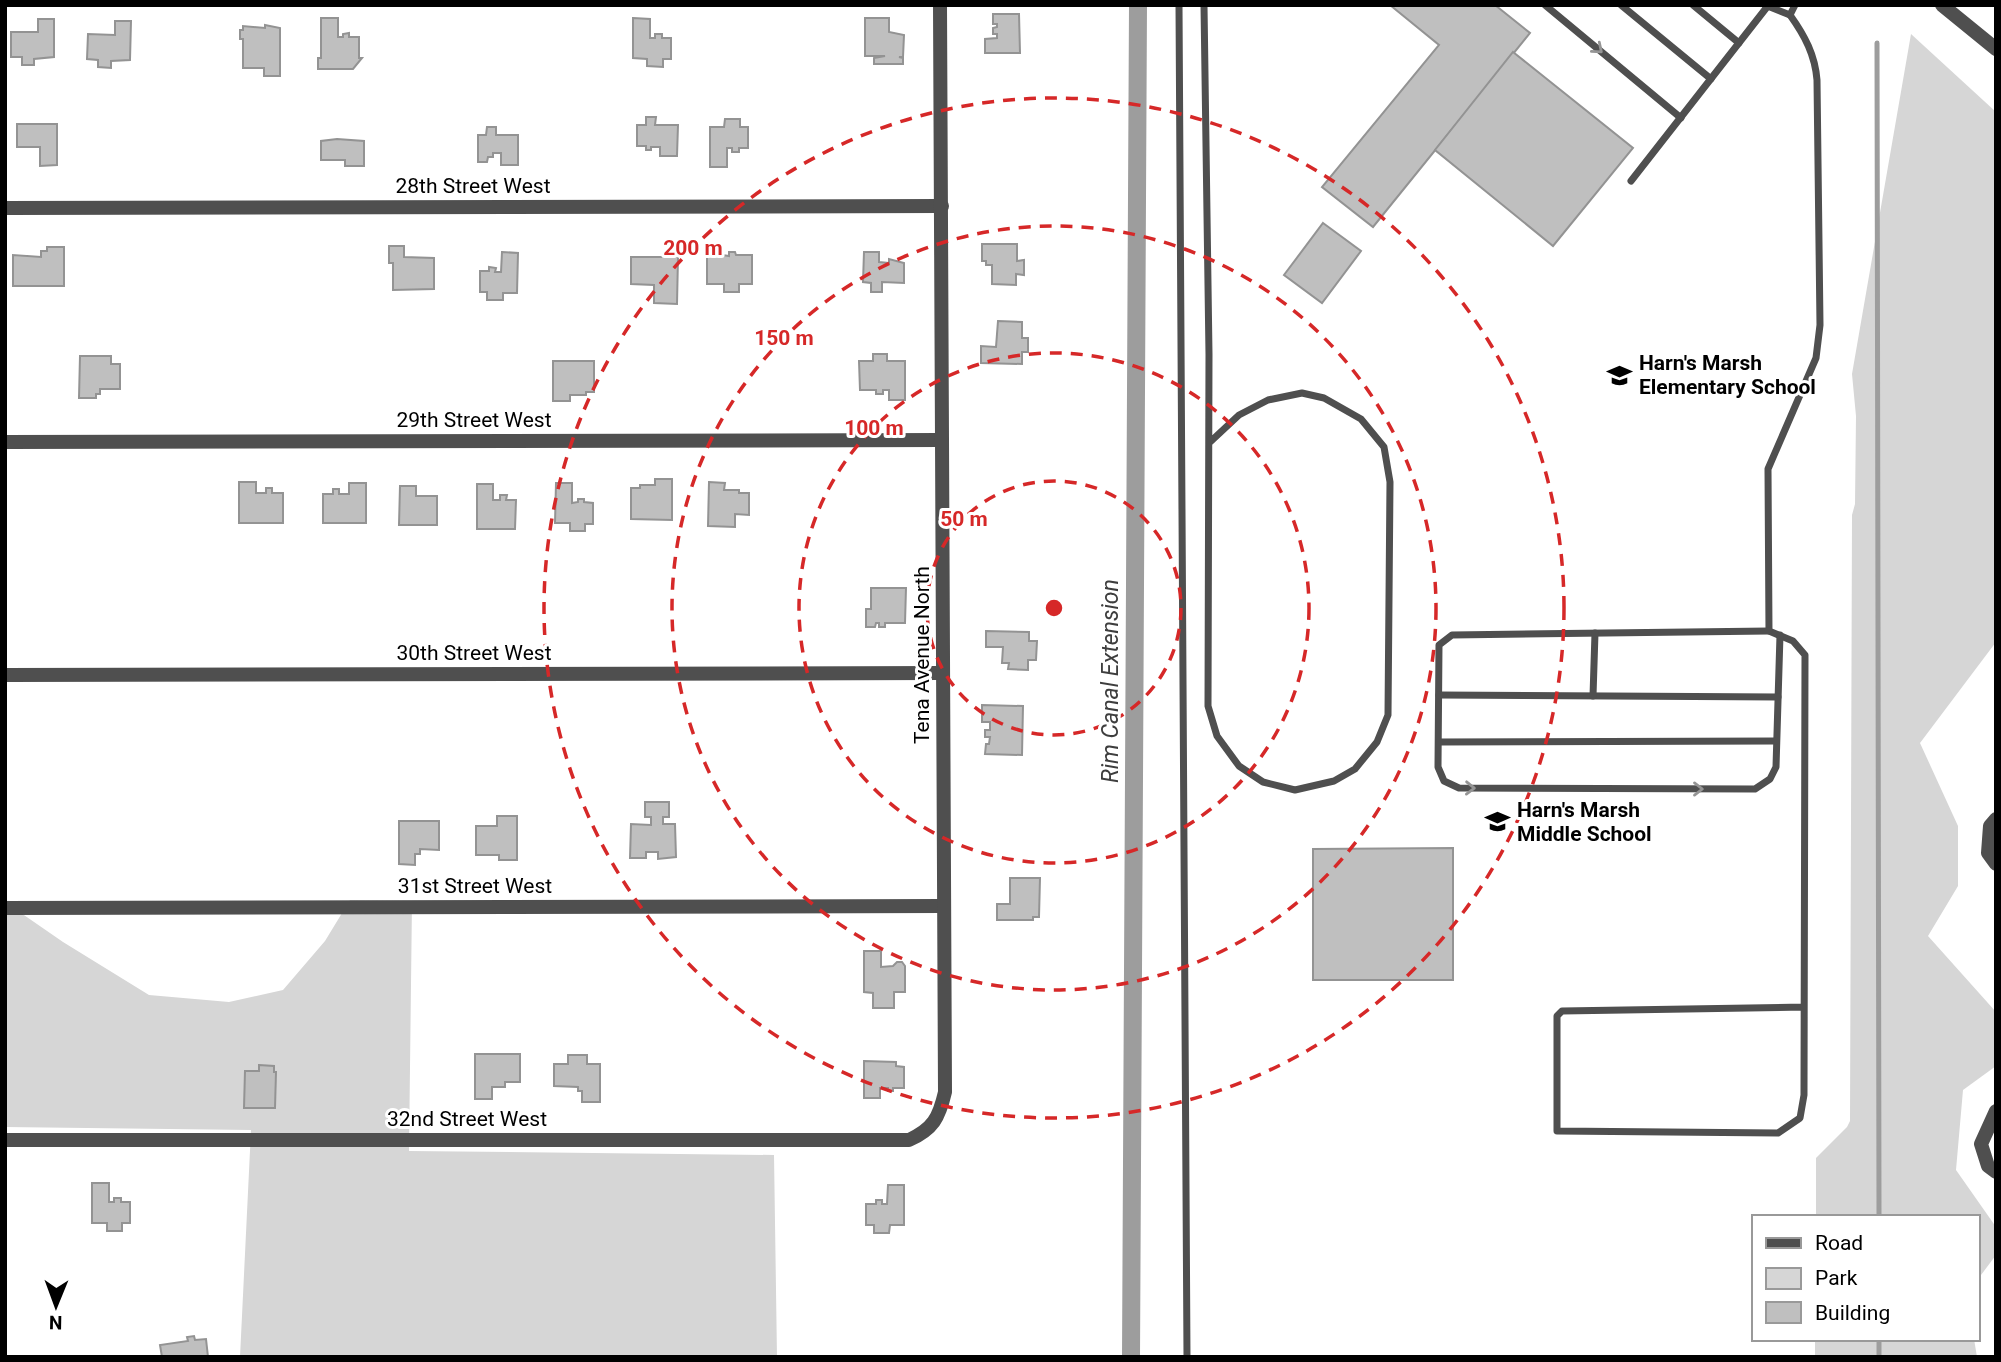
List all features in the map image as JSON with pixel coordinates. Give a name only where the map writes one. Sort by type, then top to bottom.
[{"type":"street","name":"Tena Avenue North","points":[[927,1132],[941,1111],[945,1092],[940,5]]},
{"type":"street","points":[[1942,5],[1996,49]]},
{"type":"street","name":"28th Street West","points":[[5,208],[942,206]]},
{"type":"street","name":"29th Street West","points":[[5,442],[942,439]]},
{"type":"street","name":"30th Street West","points":[[5,675],[943,673]]},
{"type":"street","points":[[1996,819],[1990,826],[1988,853],[1996,864]]},
{"type":"street","name":"31st Street West","points":[[5,908],[944,906]]},
{"type":"street","points":[[1996,1111],[1981,1144],[1988,1166],[1996,1172]]},
{"type":"street","name":"32nd Street West","points":[[5,1140],[909,1140],[927,1132]]},
{"type":"lane","points":[[1179,5],[1187,1357]]},
{"type":"lane","points":[[1204,5],[1209,443],[1208,706],[1217,736],[1239,766],[1264,782],[1294,790],[1334,780],[1355,769],[1377,742],[1388,715],[1390,482],[1384,447],[1361,419],[1324,398],[1302,393],[1268,400],[1239,415],[1209,443]]},
{"type":"lane","points":[[1545,5],[1681,118]]},
{"type":"lane","points":[[1620,5],[1711,79]]},
{"type":"lane","points":[[1693,5],[1740,43]]},
{"type":"lane","points":[[1790,15],[1796,5]]},
{"type":"lane","points":[[1631,181],[1766,6],[1790,15],[1804,36],[1815,61],[1820,325],[1816,358],[1768,469],[1769,631]]},
{"type":"lane","points":[[1780,635],[1776,767],[1770,779],[1755,789],[1459,788],[1444,781],[1438,767],[1439,645],[1452,635],[1769,631],[1780,635],[1793,640],[1805,654],[1804,1095],[1800,1118],[1777,1133],[1557,1131],[1557,1016],[1562,1011],[1804,1007]]},
{"type":"lane","points":[[1594,696],[1595,633]]},
{"type":"lane","points":[[1439,695],[1778,697]]},
{"type":"lane","points":[[1438,742],[1776,741]]},
{"type":"green space","points":[[1911,34],[1996,112],[1996,642],[1920,743],[1958,826],[1958,886],[1928,936],[1996,1012],[1996,1066],[1963,1090],[1956,1170],[1996,1227],[1996,1255],[1980,1276],[1980,1215],[1816,1215],[1816,1158],[1850,1121],[1852,515],[1855,504],[1856,416],[1852,374]]},
{"type":"green space","points":[[350,900],[412,901],[409,1151],[774,1155],[777,1357],[240,1357],[251,1130],[5,1127],[5,910],[21,913],[149,995],[229,1002],[283,990],[325,941]]},
{"type":"green space","points":[[1815,1341],[1974,1341],[1977,1357],[1815,1357]]},
{"type":"building","points":[[1390,5],[1495,5],[1530,33],[1373,227],[1322,187],[1439,45]]},
{"type":"building","points":[[993,14],[1019,14],[1020,53],[985,53],[985,39],[997,38],[997,34],[993,34],[993,28],[997,27],[997,24],[993,24]]},
{"type":"building","points":[[321,18],[338,18],[338,37],[349,33],[349,37],[359,37],[359,58],[362,58],[353,69],[318,69],[318,58],[321,58]]},
{"type":"building","points":[[633,18],[650,19],[650,38],[655,38],[655,34],[662,34],[662,38],[671,38],[671,59],[663,59],[663,67],[647,66],[647,59],[633,58]]},
{"type":"building","points":[[865,18],[889,18],[889,32],[904,35],[903,57],[899,57],[903,58],[903,64],[874,64],[874,58],[885,56],[865,56]]},
{"type":"building","points":[[38,19],[54,19],[54,57],[34,59],[34,65],[22,65],[22,57],[11,57],[11,32],[38,32]]},
{"type":"building","points":[[115,21],[131,21],[130,60],[111,61],[111,68],[98,67],[98,60],[87,59],[88,34],[115,35]]},
{"type":"building","points":[[265,25],[280,28],[280,76],[264,76],[264,68],[243,68],[243,39],[240,39],[240,30],[243,30],[243,26],[265,28]]},
{"type":"building","points":[[1513,52],[1633,148],[1553,246],[1435,150]]},
{"type":"building","points":[[646,117],[656,117],[655,125],[678,125],[677,156],[660,156],[660,147],[646,150],[646,146],[637,146],[637,125],[646,125]]},
{"type":"building","points":[[725,119],[740,119],[740,127],[748,127],[748,148],[739,148],[739,152],[732,152],[732,148],[727,148],[727,167],[710,167],[710,127],[724,127]]},
{"type":"building","points":[[17,124],[57,124],[57,165],[40,166],[40,147],[17,147]]},
{"type":"building","points":[[487,127],[496,127],[496,135],[518,135],[518,165],[501,165],[501,153],[493,153],[493,157],[488,157],[487,162],[478,162],[478,135],[486,135]]},
{"type":"building","points":[[321,141],[364,141],[364,166],[345,166],[345,160],[321,160]]},
{"type":"building","points":[[1323,223],[1361,251],[1322,303],[1284,275]]},
{"type":"building","points":[[982,244],[1017,244],[1017,261],[1024,260],[1024,275],[1016,274],[1016,285],[992,284],[992,265],[986,265],[986,261],[982,261]]},
{"type":"building","points":[[707,245],[722,245],[722,255],[729,256],[729,252],[735,252],[736,255],[752,255],[752,284],[739,284],[739,292],[724,292],[724,284],[707,284]]},
{"type":"building","points":[[389,246],[404,246],[404,257],[434,258],[434,289],[393,290],[393,263],[389,263]]},
{"type":"building","points":[[47,247],[64,247],[64,286],[13,286],[13,255],[41,257],[41,251],[47,251]]},
{"type":"building","points":[[502,252],[518,253],[517,293],[503,293],[503,300],[487,300],[487,292],[480,292],[480,271],[489,271],[489,267],[496,268],[495,272],[501,272]]},
{"type":"building","points":[[864,252],[879,252],[879,262],[889,263],[889,259],[904,263],[904,283],[882,282],[882,292],[871,292],[871,283],[863,282]]},
{"type":"building","points":[[631,257],[678,257],[677,304],[654,303],[654,285],[631,284]]},
{"type":"building","points":[[998,321],[1022,322],[1022,338],[1028,338],[1028,352],[1022,352],[1022,364],[981,363],[981,346],[996,347]]},
{"type":"building","points":[[873,354],[887,354],[887,361],[905,361],[905,400],[889,400],[889,390],[876,394],[876,390],[860,390],[859,361],[873,361]]},
{"type":"building","points":[[80,356],[111,356],[111,364],[120,364],[120,389],[100,389],[96,398],[79,398]]},
{"type":"building","points":[[553,361],[594,361],[594,392],[570,395],[570,401],[553,401]]},
{"type":"building","points":[[655,479],[672,479],[672,520],[631,519],[631,488],[655,485]]},
{"type":"building","points":[[239,482],[256,482],[256,493],[266,493],[266,488],[272,488],[272,493],[283,493],[283,523],[239,523]]},
{"type":"building","points":[[709,482],[725,483],[724,490],[749,493],[749,515],[735,514],[735,527],[708,526]]},
{"type":"building","points":[[349,483],[366,483],[366,523],[323,523],[323,494],[333,494],[333,489],[339,489],[339,494],[349,494]]},
{"type":"building","points":[[556,483],[572,483],[572,503],[584,499],[584,502],[593,503],[593,524],[585,524],[585,531],[570,531],[570,523],[555,523]]},
{"type":"building","points":[[477,484],[493,484],[493,500],[500,500],[500,495],[507,495],[506,500],[516,500],[515,529],[477,529]]},
{"type":"building","points":[[400,486],[416,486],[416,496],[437,496],[437,525],[399,525]]},
{"type":"building","points":[[871,588],[906,588],[905,623],[885,623],[885,627],[879,627],[879,623],[876,623],[875,627],[866,627],[866,609],[871,609]]},
{"type":"building","points":[[986,631],[1029,632],[1029,641],[1037,641],[1036,660],[1028,660],[1028,670],[1008,669],[1009,663],[1002,663],[1003,647],[986,647]]},
{"type":"building","points":[[982,705],[1023,706],[1022,755],[985,754],[990,737],[985,737],[985,730],[990,730],[990,722],[982,722]]},
{"type":"building","points":[[645,802],[669,802],[669,817],[663,817],[663,824],[675,824],[676,857],[658,859],[658,852],[646,852],[646,858],[630,858],[631,824],[651,825],[651,817],[645,817]]},
{"type":"building","points":[[497,816],[517,816],[517,860],[499,860],[499,855],[476,855],[476,826],[497,826]]},
{"type":"building","points":[[399,821],[439,821],[439,850],[420,849],[420,854],[415,854],[415,865],[399,864]]},
{"type":"building","points":[[1453,848],[1453,980],[1313,980],[1313,849]]},
{"type":"building","points":[[1010,878],[1040,878],[1039,917],[1033,917],[1033,920],[997,920],[997,904],[1010,904]]},
{"type":"building","points":[[864,951],[881,951],[881,967],[893,966],[897,962],[902,962],[905,966],[905,992],[894,992],[894,1008],[873,1008],[873,993],[864,992]]},
{"type":"building","points":[[475,1054],[520,1054],[520,1082],[505,1082],[505,1087],[492,1087],[492,1099],[475,1099]]},
{"type":"building","points":[[568,1055],[587,1055],[587,1064],[600,1064],[600,1102],[582,1102],[582,1091],[578,1091],[578,1087],[554,1086],[554,1064],[568,1064]]},
{"type":"building","points":[[864,1061],[896,1062],[896,1066],[904,1067],[904,1088],[888,1091],[888,1088],[880,1088],[880,1098],[864,1098]]},
{"type":"building","points":[[259,1065],[274,1066],[275,1108],[244,1108],[245,1071],[259,1071]]},
{"type":"building","points":[[92,1183],[109,1183],[109,1202],[114,1202],[114,1198],[121,1198],[121,1202],[130,1202],[130,1223],[122,1223],[122,1231],[107,1231],[107,1223],[92,1223]]},
{"type":"building","points":[[888,1185],[904,1185],[904,1225],[890,1225],[889,1233],[874,1233],[874,1225],[866,1225],[866,1204],[876,1204],[876,1200],[882,1200],[882,1204],[887,1204]]},
{"type":"building","points":[[194,1336],[195,1340],[206,1339],[208,1357],[162,1357],[160,1345],[188,1341],[187,1337]]},
{"type":"waterway","name":"Rim Canal Extension","points":[[1131,1357],[1138,5]]},
{"type":"waterway","points":[[1877,43],[1879,1215]]},
{"type":"waterway","points":[[1879,1341],[1879,1357]]},
{"type":"place","name":"Harn's Marsh Elementary School","points":[[1619,375]]},
{"type":"place","name":"Harn's Marsh Middle School","points":[[1497,822]]}]
